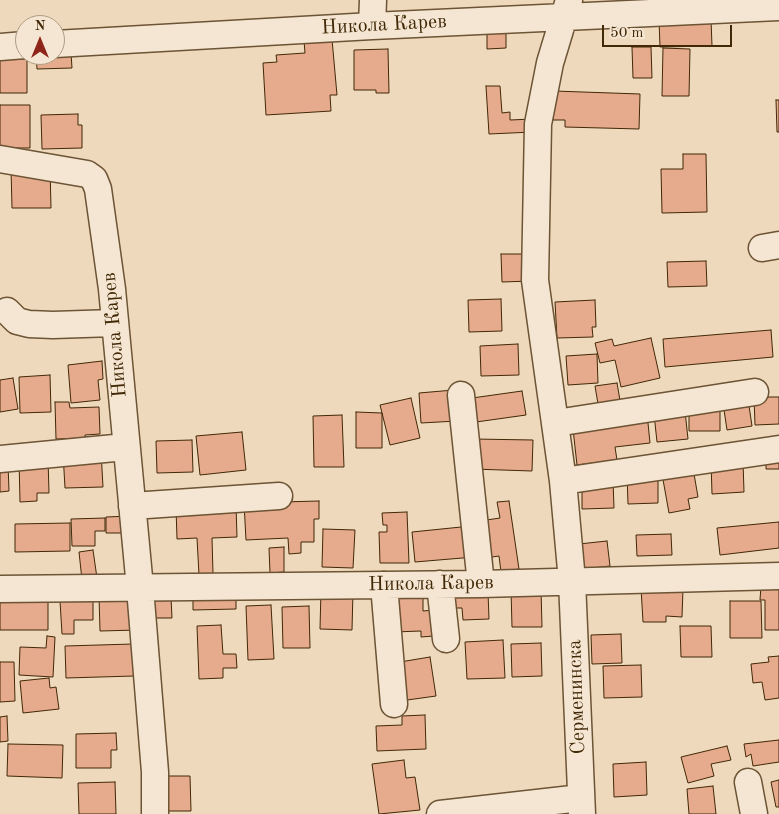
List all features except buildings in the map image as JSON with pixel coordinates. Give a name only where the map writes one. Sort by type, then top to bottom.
[{"type":"street","points":[[372,26],[373,0]]},
{"type":"street","name":"Никола Карев","points":[[65,43],[372,26],[566,8],[779,7]]},
{"type":"street","points":[[566,8],[550,63],[538,124],[535,280],[550,399],[556,424],[564,481],[572,581]]},
{"type":"street","points":[[0,47],[15,46]]},
{"type":"street","name":"Никола Карев","points":[[0,159],[87,174],[94,179],[98,189],[112,290],[125,447],[140,588]]},
{"type":"street","points":[[7,311],[17,321],[29,324],[53,325],[114,322]]},
{"type":"street","points":[[556,424],[755,392]]},
{"type":"street","points":[[461,395],[481,584]]},
{"type":"street","points":[[0,459],[125,447]]},
{"type":"street","points":[[564,481],[779,449]]},
{"type":"street","points":[[132,506],[279,496]]},
{"type":"street","name":"Никола Карев","points":[[0,589],[481,584],[779,576]]},
{"type":"street","name":"Серменинска","points":[[572,581],[581,806]]},
{"type":"street","points":[[440,584],[446,639]]},
{"type":"street","points":[[384,585],[394,704]]},
{"type":"street","points":[[140,588],[155,772],[155,814]]},
{"type":"street","points":[[748,782],[754,814]]},
{"type":"street","points":[[440,814],[581,806]]}]
